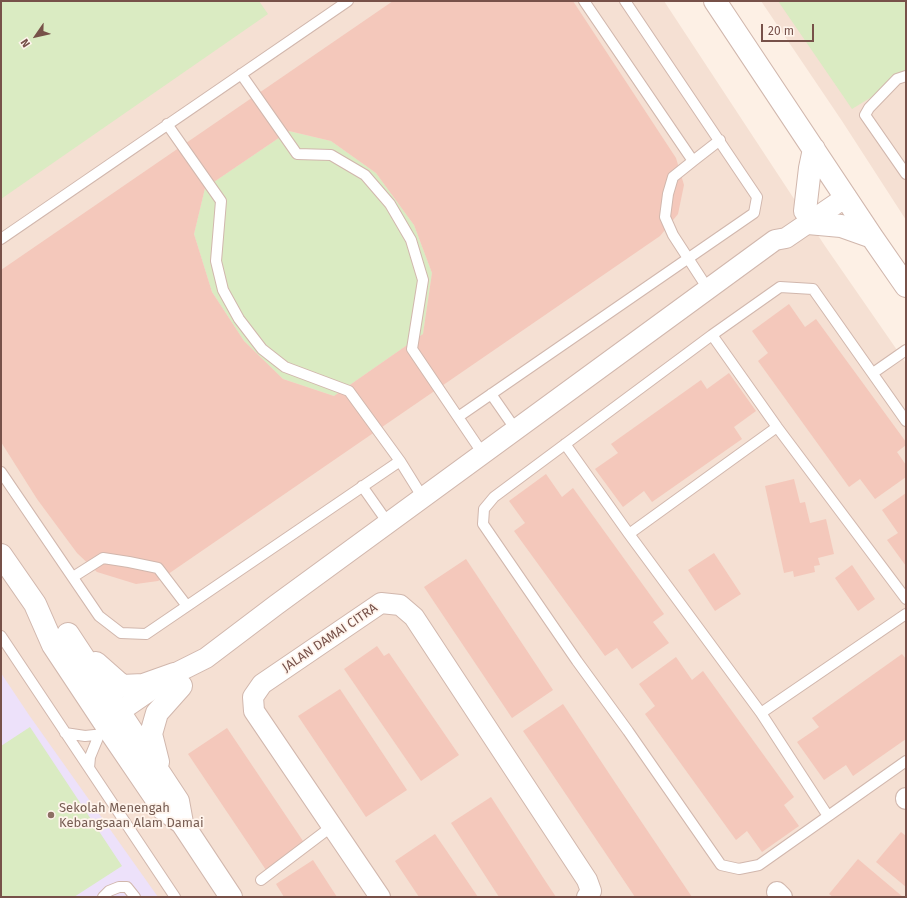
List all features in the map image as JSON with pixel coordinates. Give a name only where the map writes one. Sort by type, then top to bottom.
[{"type":"street","points":[[715,1],[872,237],[905,283]]},
{"type":"street","points":[[806,217],[810,168],[814,150]]},
{"type":"street","points":[[112,725],[178,680],[388,523],[775,240],[786,238],[806,217],[842,192]]},
{"type":"street","points":[[806,217],[841,226],[872,237]]},
{"type":"street","points":[[1,555],[35,604],[53,645],[112,725],[163,809],[182,823],[231,897]]},
{"type":"street","name":"JALAN DAMAI CITRA","points":[[380,897],[331,827],[254,711],[253,697],[262,684],[381,603],[400,605],[414,617],[587,880],[591,891],[587,897]]},
{"type":"street","points":[[35,604],[122,686],[143,685],[178,680]]},
{"type":"street","points":[[68,634],[112,725],[162,776],[178,801],[182,823]]},
{"type":"street","points":[[162,776],[151,734],[156,713],[178,680]]},
{"type":"lane","points":[[1,239],[348,1]]},
{"type":"lane","points":[[584,1],[693,161]]},
{"type":"lane","points":[[458,417],[754,213],[757,197],[625,1]]},
{"type":"lane","points":[[241,74],[297,154],[331,155],[365,176],[390,204],[411,240],[423,280],[412,349],[483,454]]},
{"type":"lane","points":[[906,76],[898,79],[869,108],[865,115],[906,174]]},
{"type":"lane","points":[[167,124],[220,201],[216,261],[223,290],[239,319],[262,349],[285,366],[349,391],[400,461],[423,498]]},
{"type":"lane","points":[[708,289],[673,235],[665,217],[668,194],[673,177],[720,140]]},
{"type":"lane","points":[[906,421],[813,289],[780,287],[712,335],[494,497],[484,509],[483,524],[577,661],[628,731],[721,865],[739,868],[759,865],[906,761]]},
{"type":"lane","points":[[712,335],[777,427],[906,599]]},
{"type":"lane","points":[[873,373],[906,350]]},
{"type":"lane","points":[[492,394],[516,430]]},
{"type":"lane","points":[[628,534],[777,427]]},
{"type":"lane","points":[[565,444],[628,534],[761,713],[828,816]]},
{"type":"lane","points":[[1,472],[99,616],[120,633],[146,634],[400,461]]},
{"type":"lane","points":[[362,486],[388,523]]},
{"type":"lane","points":[[72,577],[103,558],[158,568],[187,606]]},
{"type":"lane","points":[[761,713],[906,614]]},
{"type":"lane","points":[[2,638],[175,897]]},
{"type":"lane","points":[[65,733],[76,735],[112,725]]},
{"type":"lane","points":[[89,768],[90,757],[112,725]]},
{"type":"lane","points":[[261,880],[331,827]]},
{"type":"lane","points":[[103,897],[109,891],[119,887],[127,887],[135,897]]},
{"type":"shaded area","points":[[1,1],[664,1],[825,246],[906,363],[906,897],[1,897]]},
{"type":"shaded area","points":[[761,1],[906,1],[906,220],[842,121]]},
{"type":"shaded area","name":"Sekolah Menengah Kebangsaan Alam Damai","points":[[1,673],[29,715],[158,897],[1,897]]},
{"type":"green space","points":[[1,1],[259,1],[268,14],[1,199]]},
{"type":"green space","points":[[778,1],[906,1],[906,76],[852,109]]},
{"type":"green space","points":[[289,131],[331,141],[376,173],[414,225],[432,273],[423,334],[334,396],[283,379],[244,341],[212,292],[194,234],[205,188]]},
{"type":"green space","name":"Sekolah Menengah Kebangsaan Alam Damai","points":[[30,727],[122,866],[74,897],[1,897],[1,746]]},
{"type":"building","points":[[393,1],[573,1],[676,158],[684,185],[678,214],[660,236],[158,581],[136,584],[97,572],[77,553],[37,499],[1,442],[1,270]],"holes":[[[289,131],[331,141],[376,173],[414,225],[432,273],[423,334],[334,396],[283,379],[244,341],[212,292],[194,234],[205,188]]]},
{"type":"building","points":[[789,304],[805,327],[816,319],[906,442],[906,445],[897,452],[906,465],[906,477],[875,499],[860,479],[849,487],[758,361],[768,353],[752,331]]},
{"type":"building","points":[[729,373],[756,411],[734,427],[742,439],[652,502],[644,491],[623,507],[595,469],[618,453],[611,444],[701,380],[707,389]]},
{"type":"building","points":[[546,474],[562,497],[573,488],[664,614],[653,622],[669,643],[632,669],[617,648],[605,656],[514,531],[525,523],[509,501]]},
{"type":"building","points":[[794,479],[800,503],[805,502],[810,523],[826,519],[834,554],[818,558],[820,565],[814,566],[815,572],[794,577],[793,571],[784,573],[765,486]]},
{"type":"building","points":[[906,493],[906,566],[887,540],[898,533],[882,510]]},
{"type":"building","points":[[714,553],[741,594],[715,611],[688,570]]},
{"type":"building","points":[[466,559],[553,690],[512,718],[424,587]]},
{"type":"building","points":[[852,565],[875,599],[858,611],[835,578]]},
{"type":"building","points":[[377,646],[384,656],[389,653],[459,755],[421,781],[344,669]]},
{"type":"building","points":[[902,654],[906,659],[906,739],[853,776],[846,765],[824,780],[797,742],[819,727],[812,718]]},
{"type":"building","points":[[676,657],[692,680],[703,671],[794,797],[784,805],[799,826],[762,852],[747,831],[736,840],[645,714],[655,706],[639,684]]},
{"type":"building","points":[[340,689],[407,790],[366,817],[298,716]]},
{"type":"building","points":[[563,704],[692,897],[635,897],[523,731]]},
{"type":"building","points":[[227,728],[305,844],[266,870],[188,754]]},
{"type":"building","points":[[491,797],[556,897],[499,897],[451,823]]},
{"type":"building","points":[[901,832],[906,836],[906,887],[876,862]]},
{"type":"building","points":[[435,834],[478,897],[419,897],[395,861]]},
{"type":"building","points":[[858,859],[903,897],[833,897],[829,894]]},
{"type":"building","points":[[313,860],[337,897],[284,897],[276,884]]},
{"type":"place","name":"Sekolah Menengah Kebangsaan Alam Damai","points":[[51,815]]}]
